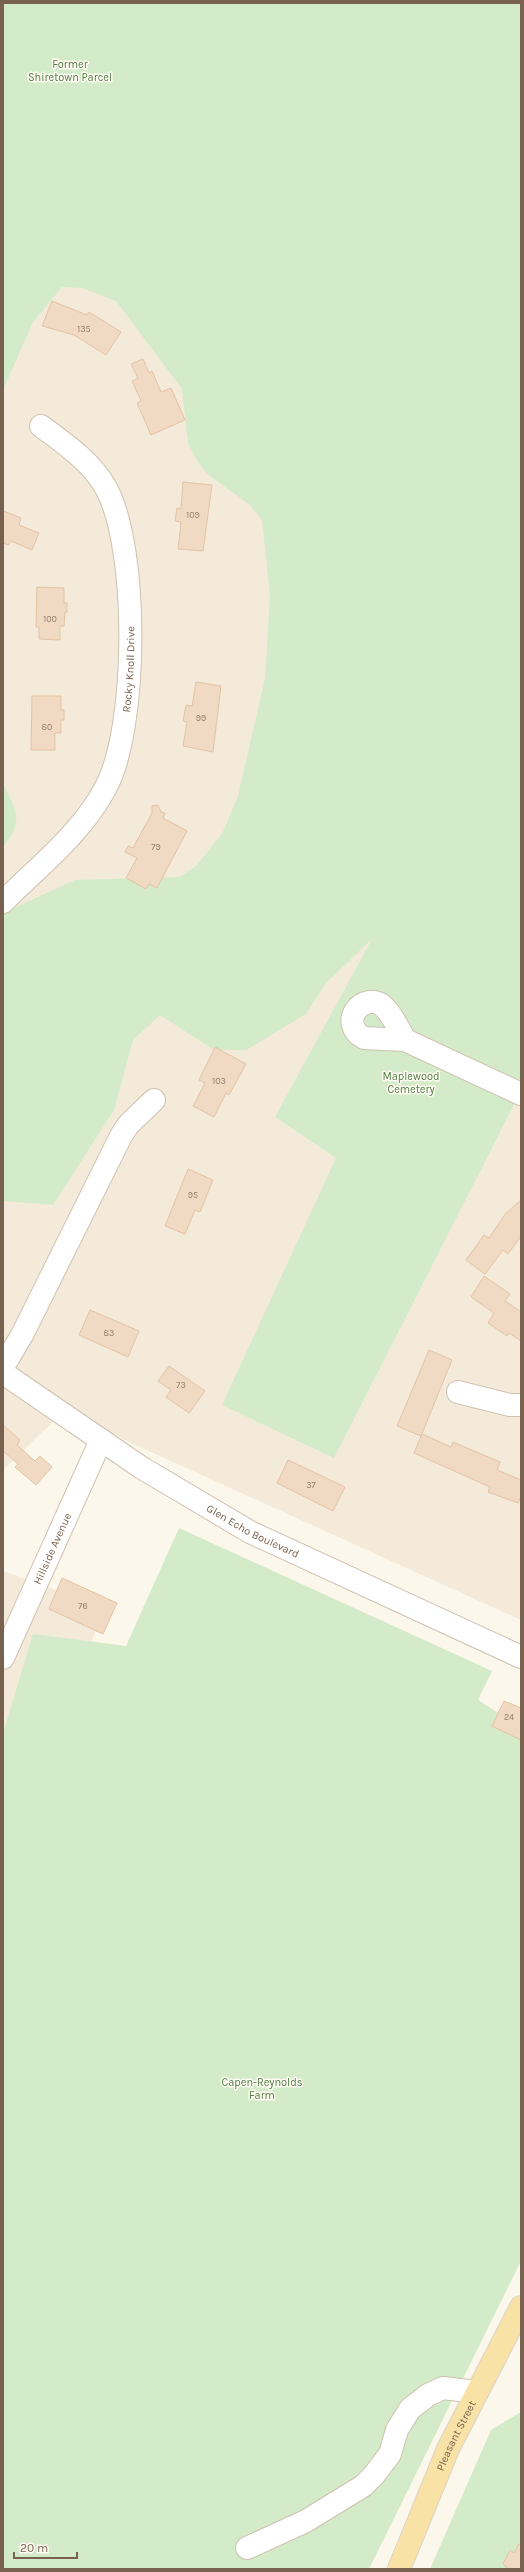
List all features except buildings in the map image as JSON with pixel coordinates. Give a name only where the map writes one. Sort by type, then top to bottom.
[{"type":"main road","name":"Pleasant Street","points":[[399,2569],[445,2456],[521,2307]]},
{"type":"street","name":"Rocky Knoll Drive","points":[[3,902],[77,828],[106,787],[116,762],[126,709],[130,645],[130,602],[126,562],[115,510],[106,487],[89,466],[68,446],[41,426]]},
{"type":"street","points":[[405,1040],[521,1094]]},
{"type":"street","points":[[3,1367],[22,1335],[121,1136],[128,1125],[154,1100]]},
{"type":"street","name":"Glen Echo Boulevard","points":[[3,1373],[186,1496],[250,1532],[521,1657]]},
{"type":"street","points":[[458,1392],[510,1405],[521,1405]]},
{"type":"street","name":"Hillside Avenue","points":[[3,1658],[101,1440]]},
{"type":"street","points":[[247,2548],[306,2521],[363,2486],[374,2475],[390,2454],[397,2430],[410,2409],[428,2395],[443,2388],[477,2392]]},
{"type":"shaded area","points":[[91,219],[521,919],[521,1620],[63,1412],[3,1470],[3,252]]},
{"type":"shaded area","points":[[3,1571],[104,1607],[3,1891]]},
{"type":"green space","points":[[3,3],[521,3],[521,1091],[334,1458],[222,1405],[336,1158],[275,1117],[372,939],[326,983],[306,1014],[246,1050],[214,1050],[160,1015],[133,1040],[114,1110],[53,1205],[3,1201],[3,913],[75,880],[179,877],[196,866],[222,834],[238,796],[265,679],[270,596],[262,520],[250,505],[207,474],[196,459],[188,443],[182,389],[116,301],[82,288],[62,287],[33,322],[3,390]]},
{"type":"green space","points":[[3,783],[15,809],[16,823],[10,838],[3,847]]},
{"type":"green space","name":"Capen-Reynolds Farm","points":[[179,1528],[492,1671],[478,1700],[521,1728],[521,2261],[369,2569],[3,2569],[3,1733],[33,1634],[126,1646]]},
{"type":"green space","points":[[521,2412],[521,2569],[430,2569],[491,2430]]},
{"type":"park label","name":"Former Shiretown Parcel","points":[[70,70]]},
{"type":"park label","name":"Maplewood Cemetery","points":[[411,1082]]}]
